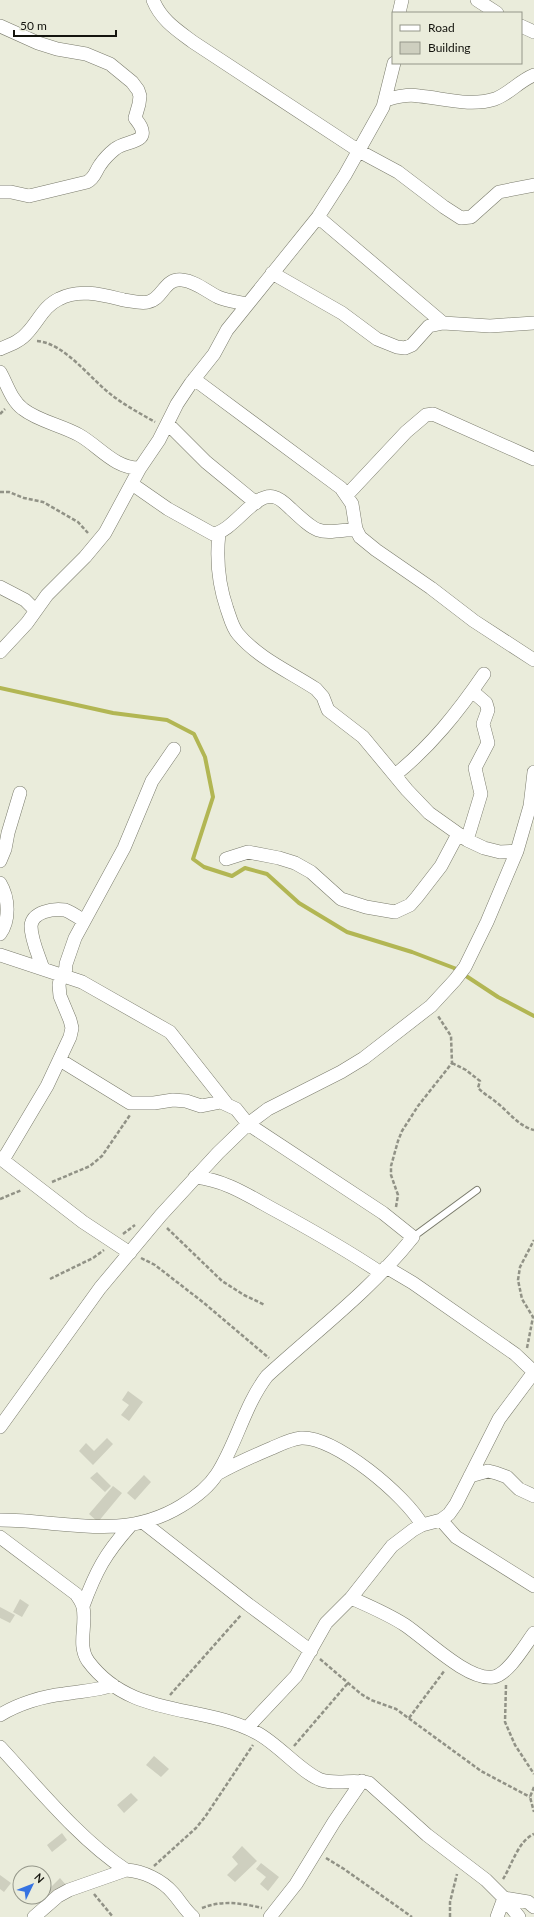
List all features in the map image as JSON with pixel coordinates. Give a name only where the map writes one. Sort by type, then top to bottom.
[{"type":"street","points":[[153,0],[157,11],[168,23],[193,42],[359,151],[398,172],[421,191],[461,218],[471,217],[499,192],[534,185]]},
{"type":"street","points":[[399,12],[402,0]]},
{"type":"street","points":[[477,0],[495,12]]},
{"type":"street","points":[[0,26],[57,49],[70,50],[86,54],[110,64],[132,82],[138,90],[140,96],[135,118],[142,129],[142,135],[138,140],[126,143],[112,152],[99,165],[92,179],[87,182],[29,196],[11,192],[0,192]]},
{"type":"street","points":[[522,26],[534,32]]},
{"type":"street","points":[[2,643],[27,623],[47,595],[97,542],[115,516],[140,468],[167,426],[177,404],[194,379],[214,354],[227,330],[318,217],[359,151],[383,106],[394,64]]},
{"type":"street","points":[[385,100],[402,96],[418,95],[449,101],[495,99],[517,84],[534,75]]},
{"type":"street","points":[[318,217],[443,323]]},
{"type":"street","points":[[272,273],[336,309],[377,339],[397,347],[405,348],[412,344],[429,326],[443,323],[490,326],[534,323]]},
{"type":"street","points":[[0,349],[21,339],[47,306],[59,298],[73,294],[100,295],[147,302],[155,300],[167,285],[182,280],[196,284],[225,299],[247,304]]},
{"type":"street","points":[[0,372],[16,402],[23,410],[80,435],[105,455],[122,465],[132,468],[140,468]]},
{"type":"street","points":[[194,379],[329,479],[347,495],[352,504],[356,529],[360,537],[474,620],[534,660]]},
{"type":"street","points":[[347,495],[406,432],[426,416],[433,414],[534,459]]},
{"type":"street","points":[[167,426],[206,462],[256,503]]},
{"type":"street","points":[[132,484],[168,509],[213,534],[219,533],[264,498],[274,497],[286,505],[314,529],[326,533],[356,529]]},
{"type":"street","points":[[219,533],[217,563],[220,589],[231,621],[237,633],[260,654],[316,689],[323,697],[328,710],[363,737],[429,813],[463,837],[484,848],[500,852],[517,851]]},
{"type":"street","points":[[0,587],[25,600],[35,610]]},
{"type":"street","points":[[395,775],[415,759],[429,745],[458,711],[484,674]]},
{"type":"street","points":[[226,859],[248,852],[279,858],[295,863],[311,872],[341,899],[366,907],[395,912],[410,905],[463,837],[481,794],[475,768],[488,743],[483,724],[488,710],[486,703],[472,691]]},
{"type":"street","points":[[130,1252],[83,1222],[1,1159],[47,1086],[60,1060],[72,1028],[66,1008],[60,996],[59,985],[73,944],[124,848],[152,781],[174,749]]},
{"type":"street","points":[[0,1427],[100,1288],[195,1177],[248,1124],[268,1109],[341,1072],[364,1058],[431,1006],[455,980],[465,967],[487,922],[517,851],[532,806],[534,772]]},
{"type":"street","points":[[0,861],[6,849],[8,833],[20,792]]},
{"type":"street","points":[[0,883],[8,912],[5,925],[0,934]]},
{"type":"street","points":[[43,969],[31,928],[35,918],[46,911],[65,910],[84,921]]},
{"type":"street","points":[[0,955],[63,975],[104,994],[170,1032],[226,1103],[236,1109],[248,1124],[382,1213],[413,1237],[384,1270],[341,1312],[267,1376],[255,1391],[226,1458],[217,1474],[205,1489],[194,1498],[169,1513],[144,1523],[130,1526],[105,1527],[0,1520]]},
{"type":"street","points":[[60,1060],[130,1103],[172,1100],[201,1106],[214,1102],[226,1103]]},
{"type":"street","points":[[195,1177],[210,1178],[233,1187],[437,1300],[515,1354],[531,1369],[499,1419],[456,1504],[449,1514],[441,1520],[422,1525],[413,1530],[392,1546],[351,1598],[326,1623],[296,1676],[252,1731]]},
{"type":"street","points":[[217,1474],[242,1459],[291,1440],[302,1438],[312,1439],[329,1444],[359,1463],[412,1510],[422,1525]]},
{"type":"street","points":[[470,1476],[488,1471],[496,1473],[508,1477],[519,1489],[534,1496]]},
{"type":"street","points":[[441,1520],[456,1536],[534,1586]]},
{"type":"street","points":[[144,1523],[249,1605],[311,1651]]},
{"type":"street","points":[[83,1606],[96,1572],[106,1555],[130,1526]]},
{"type":"street","points":[[0,1537],[76,1594],[83,1606],[85,1621],[83,1648],[85,1654],[95,1669],[113,1685],[137,1698],[161,1707],[227,1722],[252,1731],[319,1779],[331,1782],[362,1782],[377,1789],[427,1835],[500,1893],[518,1917]]},
{"type":"street","points":[[351,1598],[404,1624],[453,1662],[469,1672],[484,1677],[494,1677],[507,1668],[534,1633]]},
{"type":"street","points":[[0,1715],[8,1710],[45,1698],[64,1694],[91,1692],[113,1685]]},
{"type":"street","points":[[0,1747],[28,1778],[105,1856],[126,1870]]},
{"type":"street","points":[[273,1915],[296,1884],[334,1822],[362,1782]]},
{"type":"street","points":[[34,1917],[58,1896],[126,1870],[135,1870],[146,1874],[172,1891],[191,1915]]},
{"type":"street","points":[[500,1893],[528,1902],[534,1907]]},
{"type":"street","points":[[497,1917],[500,1893]]},
{"type":"lane","points":[[413,1237],[477,1190]]},
{"type":"path","points":[[21,339],[44,341],[52,345],[114,397],[167,426]]},
{"type":"path","points":[[0,492],[9,492],[24,498],[43,502],[78,522],[97,542]]},
{"type":"path","points":[[396,1223],[395,1213],[398,1195],[391,1175],[391,1166],[398,1141],[402,1131],[418,1106],[452,1063],[451,1036],[431,1006]]},
{"type":"path","points":[[452,1063],[466,1070],[480,1081],[478,1088],[486,1097],[495,1101],[526,1129],[534,1130]]},
{"type":"path","points":[[0,1198],[52,1182],[90,1166],[102,1156],[138,1103]]},
{"type":"path","points":[[158,1220],[222,1281],[244,1295],[265,1304]]},
{"type":"path","points":[[531,1369],[533,1317],[522,1299],[518,1280],[520,1267],[534,1240]]},
{"type":"path","points":[[130,1252],[155,1265],[225,1320],[278,1366]]},
{"type":"path","points":[[161,1707],[249,1605]]},
{"type":"path","points":[[311,1651],[348,1683],[371,1700],[392,1707],[481,1771],[530,1797]]},
{"type":"path","points":[[409,1718],[436,1681],[453,1662]]},
{"type":"path","points":[[507,1668],[504,1700],[505,1722],[515,1745],[534,1774]]},
{"type":"path","points":[[286,1754],[348,1683]]},
{"type":"path","points":[[146,1874],[196,1828],[205,1817],[250,1752],[252,1731]]},
{"type":"path","points":[[534,1787],[530,1797],[534,1812]]},
{"type":"path","points":[[500,1893],[503,1879],[520,1848],[529,1836],[534,1834]]},
{"type":"path","points":[[316,1853],[344,1869],[412,1917]]},
{"type":"path","points":[[450,1917],[450,1902],[461,1862]]},
{"type":"path","points":[[87,1884],[113,1917]]},
{"type":"path","points":[[191,1915],[205,1906],[223,1902],[245,1904],[273,1915]]},
{"type":"building","points":[[128,1391],[143,1402],[129,1421],[121,1415],[129,1405],[122,1400]]},
{"type":"building","points":[[107,1438],[113,1444],[93,1465],[79,1451],[86,1443],[94,1451]]},
{"type":"building","points":[[97,1472],[111,1486],[105,1492],[90,1478]]},
{"type":"building","points":[[144,1475],[151,1482],[135,1500],[127,1493]]},
{"type":"building","points":[[113,1486],[122,1493],[98,1522],[89,1514]]},
{"type":"building","points":[[20,1599],[29,1605],[22,1617],[13,1612]]},
{"type":"building","points":[[0,1607],[15,1615],[10,1623],[0,1618]]},
{"type":"building","points":[[154,1756],[169,1769],[161,1777],[146,1765]]},
{"type":"building","points":[[131,1793],[138,1800],[124,1813],[117,1805]]},
{"type":"building","points":[[62,1833],[67,1840],[52,1852],[47,1845]]},
{"type":"building","points":[[242,1846],[257,1861],[235,1882],[227,1875],[238,1864],[232,1857]]},
{"type":"building","points":[[261,1863],[279,1877],[268,1891],[260,1884],[266,1877],[256,1869]]},
{"type":"building","points":[[0,1875],[11,1883],[4,1892],[0,1889]]},
{"type":"building","points":[[60,1878],[66,1885],[54,1897],[52,1895],[52,1886]]},
{"type":"waterway","points":[[0,688],[113,713],[167,720],[194,734],[205,757],[213,797],[193,859],[204,867],[232,876],[245,868],[267,874],[299,903],[347,932],[412,952],[454,968],[498,997],[534,1016]]}]
